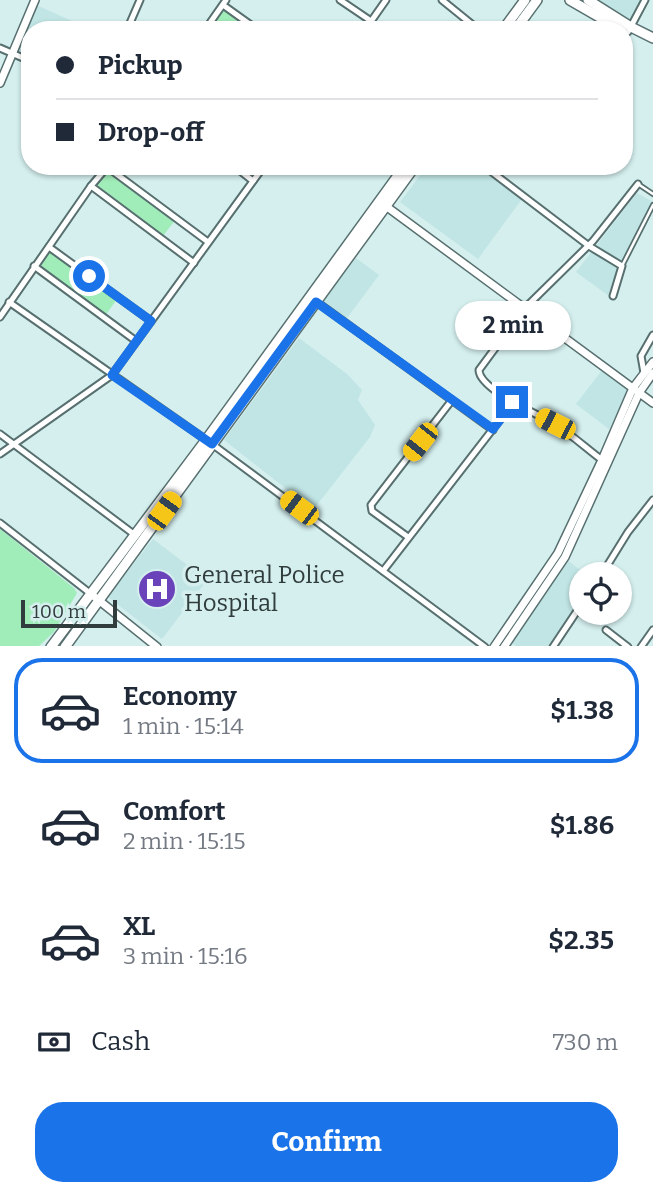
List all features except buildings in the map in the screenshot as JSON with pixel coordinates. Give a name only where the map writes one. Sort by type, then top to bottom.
[{"type":"highway","points":[[510,21],[525,0]]},
{"type":"highway","points":[[522,21],[537,0]]},
{"type":"highway","points":[[570,0],[609,21]]},
{"type":"highway","points":[[588,0],[615,21]]},
{"type":"highway","points":[[633,32],[653,38]]},
{"type":"highway","points":[[633,34],[653,44]]},
{"type":"highway","points":[[383,204],[400,175]]},
{"type":"highway","points":[[51,646],[96,598],[313,299],[407,175]]},
{"type":"highway","points":[[65,646],[135,535],[209,442]]},
{"type":"main road","points":[[26,21],[35,0]]},
{"type":"main road","points":[[0,83],[21,34]]},
{"type":"main road","points":[[383,204],[653,403]]},
{"type":"main road","points":[[504,644],[558,553],[636,390],[649,373],[653,362]]},
{"type":"main road","points":[[494,646],[504,644],[565,557],[636,390]]},
{"type":"main road","points":[[96,598],[152,646]]},
{"type":"street","points":[[131,21],[140,0]]},
{"type":"street","points":[[340,0],[371,21],[386,0]]},
{"type":"street","points":[[442,0],[468,21]]},
{"type":"street","points":[[632,21],[645,0]]},
{"type":"street","points":[[211,21],[224,2],[247,21]]},
{"type":"street","points":[[0,48],[21,57]]},
{"type":"street","points":[[0,317],[100,175]]},
{"type":"street","points":[[118,175],[208,242]]},
{"type":"street","points":[[245,175],[253,181]]},
{"type":"street","points":[[0,454],[112,375],[257,175]]},
{"type":"street","points":[[496,175],[589,246],[622,266],[613,296]]},
{"type":"street","points":[[602,460],[555,424],[512,402],[479,377],[479,370],[524,309],[589,246],[638,184]]},
{"type":"street","points":[[91,186],[194,263]]},
{"type":"street","points":[[48,247],[151,321]]},
{"type":"street","points":[[34,266],[136,341]]},
{"type":"street","points":[[313,299],[493,429]]},
{"type":"street","points":[[9,302],[209,442],[485,646]]},
{"type":"street","points":[[649,373],[641,356],[653,335]]},
{"type":"street","points":[[408,537],[372,511],[371,505],[452,400]]},
{"type":"street","points":[[383,571],[512,402]]},
{"type":"street","points":[[0,434],[135,535]]},
{"type":"street","points":[[610,562],[653,500]]},
{"type":"street","points":[[0,523],[96,598]]},
{"type":"street","points":[[552,646],[569,622]]},
{"type":"street","points":[[606,630],[628,646]]},
{"type":"street","points":[[641,646],[653,630]]},
{"type":"lane","points":[[638,184],[653,194]]},
{"type":"lane","points":[[622,266],[653,205]]},
{"type":"shaded area","points":[[594,0],[643,0],[629,21]]},
{"type":"shaded area","points":[[34,4],[72,21],[27,21]]},
{"type":"shaded area","points":[[21,34],[21,53],[14,50]]},
{"type":"shaded area","points":[[420,175],[491,175],[522,199],[478,259],[400,202]]},
{"type":"shaded area","points":[[637,193],[653,202],[609,296],[576,272]]},
{"type":"shaded area","points":[[356,258],[379,275],[344,322],[321,304]]},
{"type":"shaded area","points":[[299,338],[347,374],[362,390],[358,400],[375,425],[370,437],[313,510],[224,440]]},
{"type":"shaded area","points":[[603,369],[629,389],[609,429],[576,404]]},
{"type":"shaded area","name":"General Police Hospital","points":[[153,539],[207,580],[162,639],[108,597]]},
{"type":"shaded area","points":[[566,559],[570,562],[569,619],[550,646],[516,646],[511,643]]},
{"type":"green space","points":[[225,8],[243,21],[215,21]]},
{"type":"green space","points":[[104,175],[116,175],[176,219],[163,236],[96,185]]},
{"type":"green space","points":[[49,249],[117,299],[105,316],[37,267]]},
{"type":"green space","points":[[0,529],[77,593],[54,632],[39,646],[0,646]]},
{"type":"place","name":"General Police Hospital","points":[[157,589]]},
{"type":"route","points":[[89,276],[151,321],[112,375],[212,444],[316,302],[493,429],[512,402]]}]
